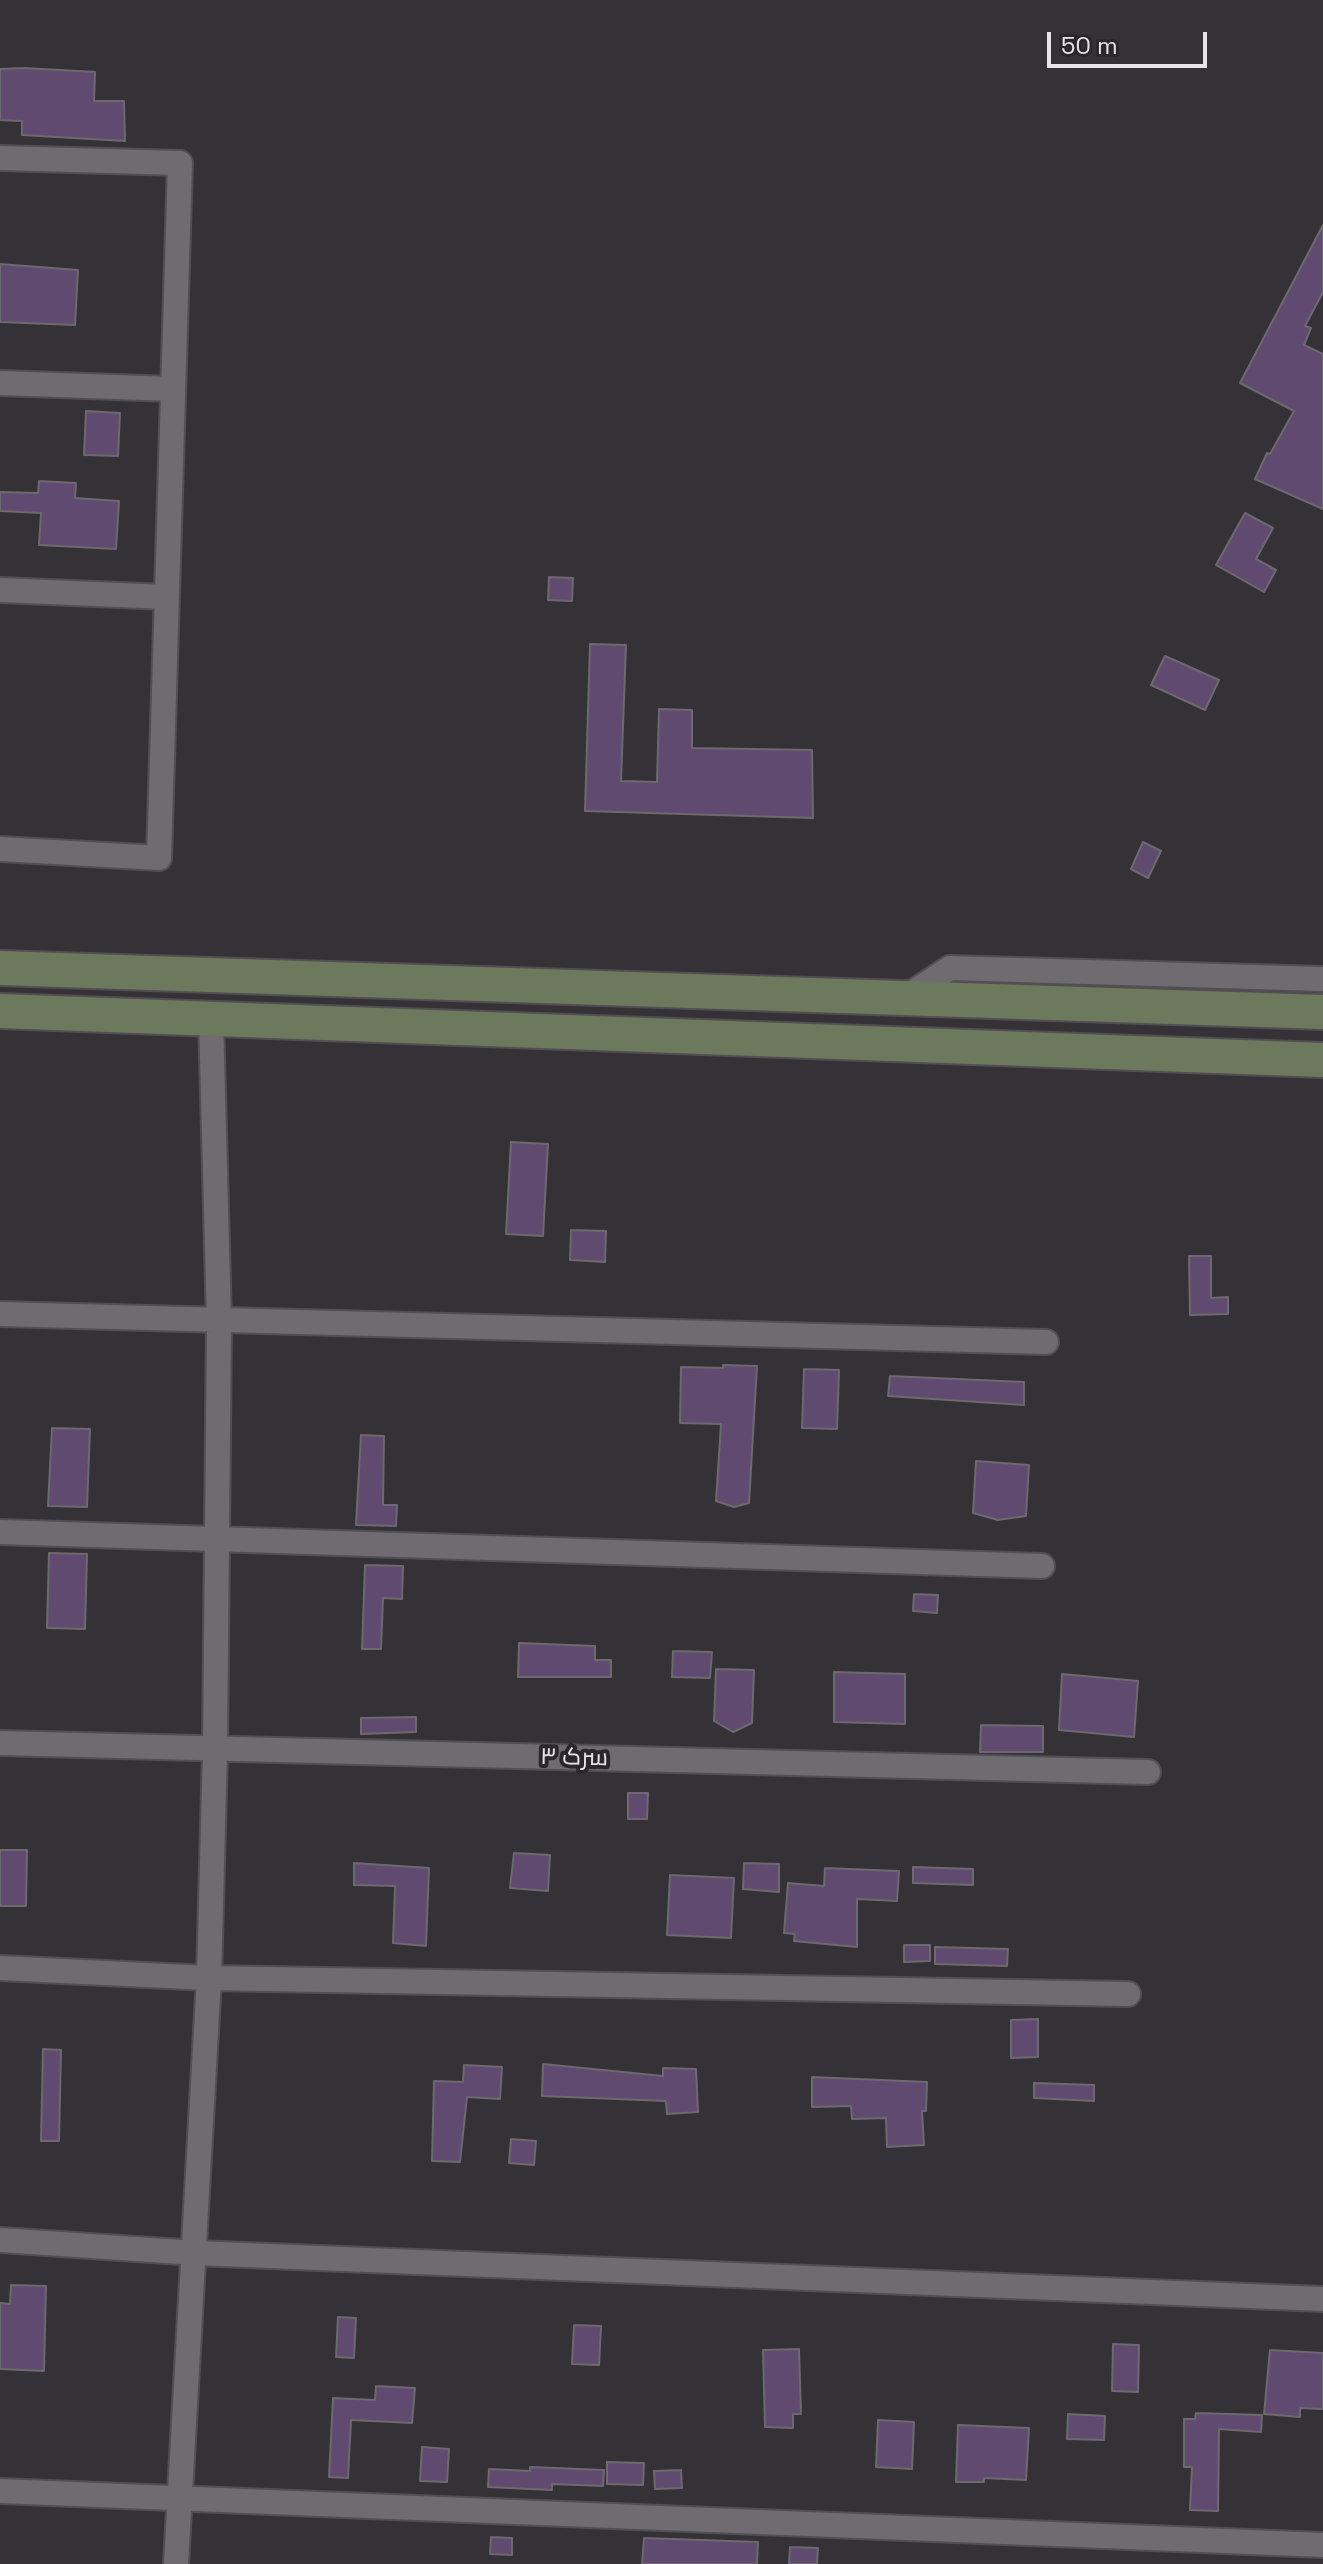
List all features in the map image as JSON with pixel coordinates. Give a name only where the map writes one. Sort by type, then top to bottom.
[{"type":"main road","points":[[0,968],[1323,1012]]},
{"type":"main road","points":[[968,1048],[971,1000]]},
{"type":"main road","points":[[0,1011],[1323,1060]]},
{"type":"street","points":[[0,158],[180,163],[159,858],[0,849]]},
{"type":"street","points":[[0,383],[173,389]]},
{"type":"street","points":[[0,590],[167,597]]},
{"type":"street","points":[[906,997],[950,968],[1323,979]]},
{"type":"street","points":[[176,2564],[196,2253],[209,1978],[215,1750],[219,1322],[211,1018]]},
{"type":"street","points":[[0,1314],[1046,1342]]},
{"type":"street","points":[[0,1532],[1042,1566]]},
{"type":"street","name":"سرک ۳","points":[[0,1743],[1148,1772]]},
{"type":"street","points":[[0,1968],[209,1978],[1128,1994]]},
{"type":"street","points":[[0,2240],[196,2253],[1323,2299]]},
{"type":"street","points":[[0,2491],[1323,2545]]},
{"type":"building","points":[[0,69],[95,72],[94,101],[124,101],[125,141],[22,135],[22,121],[0,120]]},
{"type":"building","points":[[1323,225],[1323,292],[1305,326],[1311,328],[1304,345],[1323,354],[1323,509],[1255,479],[1267,453],[1270,454],[1294,411],[1240,383]]},
{"type":"building","points":[[0,264],[78,270],[75,325],[0,322]]},
{"type":"building","points":[[86,411],[120,413],[118,456],[84,455]]},
{"type":"building","points":[[39,481],[76,483],[75,498],[119,501],[116,549],[39,545],[41,513],[0,511],[0,492],[38,493]]},
{"type":"building","points":[[1245,513],[1273,528],[1256,559],[1276,570],[1264,592],[1216,565]]},
{"type":"building","points":[[549,577],[573,578],[572,601],[548,600]]},
{"type":"building","points":[[590,644],[626,645],[621,781],[657,782],[659,709],[692,710],[692,748],[812,750],[813,818],[585,811]]},
{"type":"building","points":[[1165,656],[1219,680],[1205,710],[1151,685]]},
{"type":"building","points":[[1143,842],[1161,851],[1148,878],[1131,869]]},
{"type":"building","points":[[511,1142],[548,1144],[543,1236],[506,1234]]},
{"type":"building","points":[[571,1230],[606,1231],[605,1262],[570,1260]]},
{"type":"building","points":[[1189,1256],[1211,1256],[1211,1298],[1228,1297],[1228,1314],[1190,1315]]},
{"type":"building","points":[[723,1365],[757,1366],[749,1503],[734,1507],[716,1501],[721,1424],[680,1423],[681,1367],[723,1368]]},
{"type":"building","points":[[804,1369],[839,1370],[837,1429],[802,1428]]},
{"type":"building","points":[[890,1376],[1024,1382],[1024,1405],[888,1396]]},
{"type":"building","points":[[52,1428],[90,1429],[87,1507],[48,1506]]},
{"type":"building","points":[[361,1435],[384,1436],[383,1505],[397,1505],[396,1526],[356,1525]]},
{"type":"building","points":[[976,1461],[1029,1465],[1026,1516],[998,1520],[973,1513]]},
{"type":"building","points":[[49,1553],[87,1554],[85,1629],[47,1628]]},
{"type":"building","points":[[365,1565],[403,1566],[402,1599],[383,1598],[381,1649],[362,1649]]},
{"type":"building","points":[[914,1594],[938,1595],[937,1613],[913,1611]]},
{"type":"building","points":[[519,1643],[595,1646],[595,1660],[611,1660],[611,1677],[518,1677]]},
{"type":"building","points":[[673,1651],[712,1652],[710,1678],[672,1677]]},
{"type":"building","points":[[716,1669],[754,1670],[752,1723],[733,1732],[714,1721]]},
{"type":"building","points":[[834,1672],[905,1674],[905,1724],[834,1722]]},
{"type":"building","points":[[1062,1674],[1138,1681],[1134,1737],[1059,1730]]},
{"type":"building","points":[[416,1717],[416,1732],[361,1734],[361,1718]]},
{"type":"building","points":[[981,1725],[1043,1726],[1043,1752],[980,1752]]},
{"type":"building","points":[[628,1793],[648,1793],[647,1819],[628,1819]]},
{"type":"building","points":[[0,1850],[27,1850],[26,1906],[0,1906]]},
{"type":"building","points":[[514,1853],[550,1855],[548,1891],[510,1888]]},
{"type":"building","points":[[354,1863],[429,1868],[426,1946],[393,1943],[395,1886],[354,1885]]},
{"type":"building","points":[[744,1863],[779,1864],[779,1892],[743,1889]]},
{"type":"building","points":[[913,1867],[973,1869],[973,1885],[913,1883]]},
{"type":"building","points":[[825,1868],[899,1871],[897,1901],[857,1899],[857,1947],[794,1941],[795,1934],[784,1933],[788,1883],[824,1886]]},
{"type":"building","points":[[670,1875],[734,1878],[731,1938],[667,1935]]},
{"type":"building","points":[[904,1945],[930,1945],[930,1961],[904,1962]]},
{"type":"building","points":[[935,1947],[1008,1949],[1007,1966],[935,1964]]},
{"type":"building","points":[[1038,2019],[1038,2057],[1011,2058],[1011,2020]]},
{"type":"building","points":[[43,2049],[61,2050],[59,2141],[41,2141]]},
{"type":"building","points":[[543,2064],[663,2076],[663,2068],[696,2069],[698,2112],[667,2114],[666,2101],[542,2096]]},
{"type":"building","points":[[464,2065],[502,2067],[500,2099],[467,2097],[460,2162],[432,2161],[434,2081],[463,2082]]},
{"type":"building","points":[[812,2077],[927,2082],[926,2111],[922,2111],[924,2145],[887,2147],[886,2118],[852,2119],[851,2106],[812,2107]]},
{"type":"building","points":[[1034,2083],[1094,2085],[1094,2101],[1034,2098]]},
{"type":"building","points":[[511,2139],[536,2141],[534,2165],[509,2163]]},
{"type":"building","points":[[11,2285],[46,2286],[44,2371],[0,2369],[0,2303],[10,2304]]},
{"type":"building","points":[[338,2317],[356,2318],[354,2358],[336,2357]]},
{"type":"building","points":[[574,2325],[601,2326],[599,2365],[572,2364]]},
{"type":"building","points":[[1113,2344],[1139,2345],[1138,2392],[1112,2391]]},
{"type":"building","points":[[799,2349],[801,2414],[793,2414],[793,2428],[765,2427],[763,2350]]},
{"type":"building","points":[[1270,2350],[1323,2353],[1323,2409],[1300,2408],[1300,2417],[1264,2414]]},
{"type":"building","points":[[376,2386],[415,2388],[412,2423],[351,2420],[348,2478],[329,2477],[333,2398],[375,2400]]},
{"type":"building","points":[[1196,2413],[1262,2415],[1261,2432],[1219,2429],[1218,2511],[1190,2510],[1192,2467],[1184,2467],[1184,2419],[1195,2419]]},
{"type":"building","points":[[1068,2414],[1105,2416],[1104,2440],[1067,2439]]},
{"type":"building","points":[[878,2420],[914,2422],[912,2469],[876,2467]]},
{"type":"building","points":[[958,2425],[1029,2428],[1026,2480],[984,2478],[984,2482],[956,2482]]},
{"type":"building","points":[[422,2447],[449,2449],[447,2482],[420,2481]]},
{"type":"building","points":[[607,2462],[644,2463],[643,2485],[607,2484]]},
{"type":"building","points":[[530,2467],[604,2470],[603,2486],[552,2484],[552,2490],[488,2487],[489,2469],[530,2471]]},
{"type":"building","points":[[681,2470],[682,2488],[655,2489],[654,2471]]},
{"type":"building","points":[[491,2537],[512,2538],[512,2555],[490,2554]]},
{"type":"building","points":[[644,2538],[758,2542],[757,2564],[642,2564]]},
{"type":"building","points":[[790,2547],[818,2548],[817,2564],[789,2564]]}]
